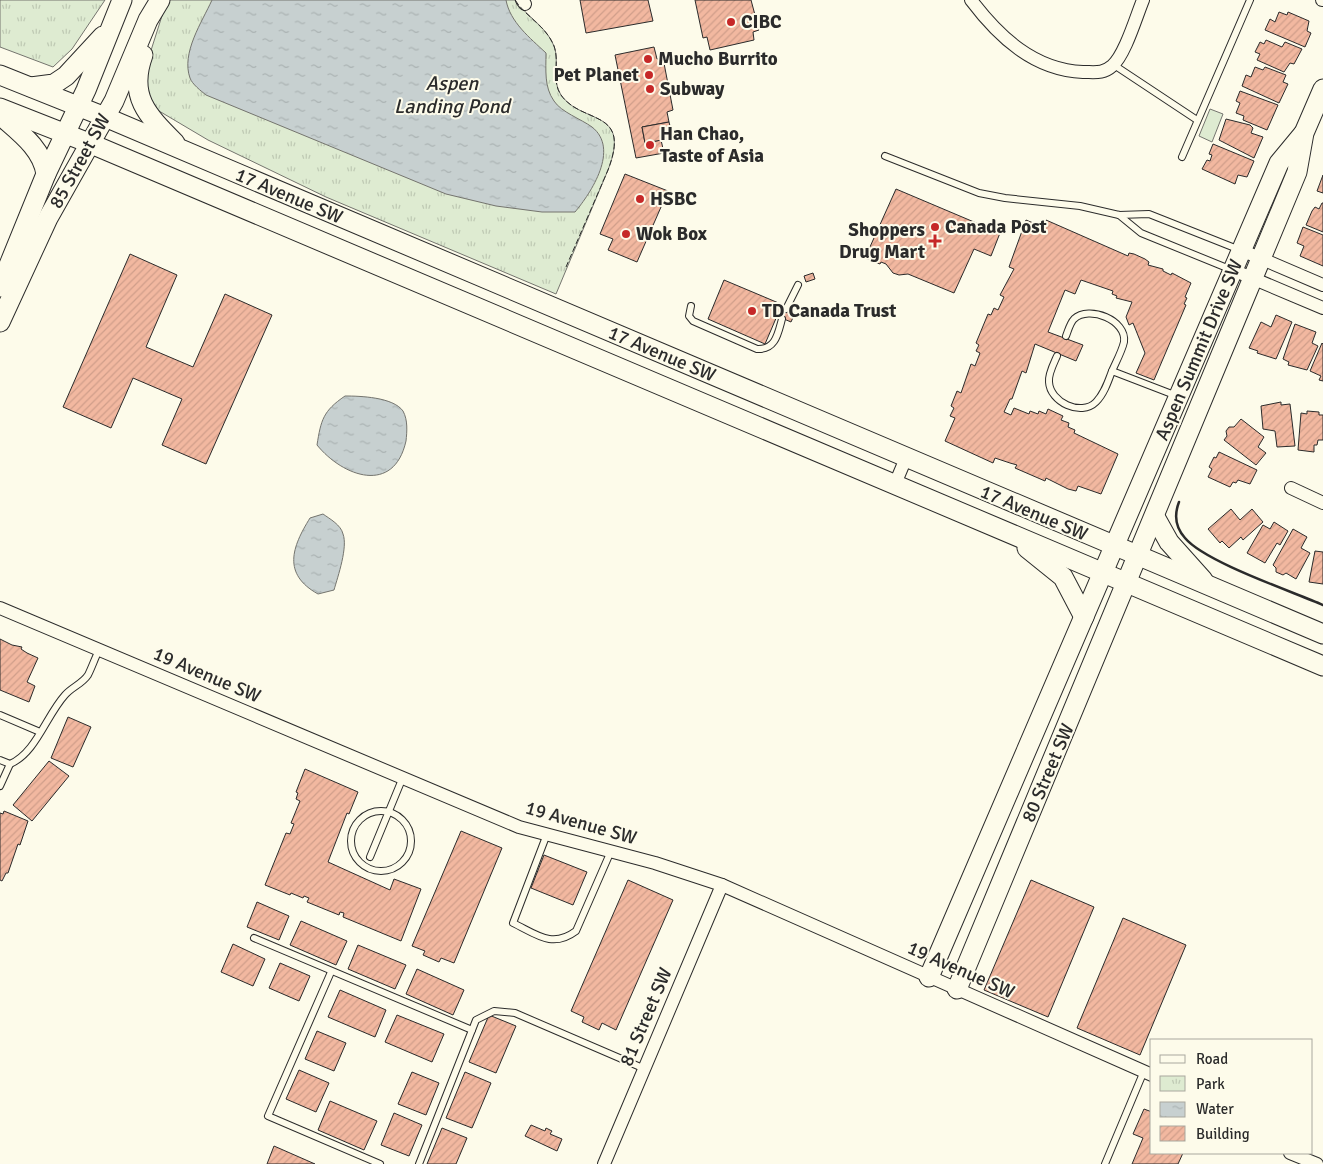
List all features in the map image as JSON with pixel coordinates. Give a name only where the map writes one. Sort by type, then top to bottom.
[{"type":"main road","name":"85 Street SW","points":[[0,287],[46,174],[78,107],[122,0]]},
{"type":"main road","name":"85 Street SW","points":[[0,322],[48,218],[104,117],[148,20],[158,5]]},
{"type":"main road","points":[[158,5],[150,37],[138,69],[137,87],[142,105],[151,119],[184,151]]},
{"type":"main road","points":[[31,87],[54,84],[66,76],[94,44],[108,32]]},
{"type":"main road","name":"17 Avenue SW","points":[[0,75],[104,117],[1113,547],[1323,634]]},
{"type":"main road","name":"Aspen Summit Drive SW","points":[[1138,557],[1297,172],[1304,133],[1323,89]]},
{"type":"main road","name":"17 Avenue SW","points":[[0,108],[89,143],[895,484],[1012,536],[1323,666]]},
{"type":"main road","points":[[0,115],[38,151],[46,174]]},
{"type":"main road","name":"Aspen Summit Drive SW","points":[[1102,573],[1279,163],[1304,133]]},
{"type":"main road","points":[[358,257],[369,230]]},
{"type":"main road","points":[[560,343],[571,316]]},
{"type":"main road","points":[[1155,517],[1165,537],[1182,558],[1210,586]]},
{"type":"main road","points":[[1012,536],[1063,577],[1084,617]]},
{"type":"main road","name":"80 Street SW","points":[[957,989],[1138,557]]},
{"type":"main road","name":"80 Street SW","points":[[929,976],[1102,573]]},
{"type":"main road","points":[[997,818],[1024,829]]},
{"type":"street","points":[[971,0],[992,28],[1025,54],[1068,71],[1103,72],[1114,65],[1143,0]]},
{"type":"street","points":[[1241,250],[1323,285]]},
{"type":"street","points":[[1233,270],[1323,308]]},
{"type":"street","points":[[895,484],[906,458]]},
{"type":"street","points":[[1291,488],[1323,503]]},
{"type":"street","name":"19 Avenue SW","points":[[0,608],[519,826],[611,851],[722,885],[1148,1073]]},
{"type":"street","name":"81 Street SW","points":[[604,1164],[722,885]]},
{"type":"street","points":[[1292,1154],[1317,1164]]},
{"type":"lane","points":[[1182,156],[1250,0]]},
{"type":"lane","points":[[1114,65],[1198,120]]},
{"type":"lane","points":[[885,156],[979,193],[1005,198],[1080,206],[1119,215],[1149,214],[1241,250]]},
{"type":"lane","points":[[1119,215],[1141,233],[1233,270]]},
{"type":"lane","points":[[786,309],[798,286]]},
{"type":"lane","points":[[691,306],[690,316],[693,321],[757,349],[765,349],[771,346],[777,338],[782,319]]},
{"type":"lane","points":[[1057,356],[1048,382],[1053,395],[1065,406],[1082,408],[1094,404],[1102,394],[1124,341],[1121,330],[1113,321],[1094,313],[1081,314],[1073,320],[1066,336]]},
{"type":"lane","points":[[1112,371],[1178,396]]},
{"type":"lane","points":[[0,760],[10,764],[20,760],[40,732],[51,712],[66,693],[81,684],[88,675],[99,650]]},
{"type":"lane","points":[[0,715],[40,732]]},
{"type":"lane","points":[[0,786],[10,764]]},
{"type":"lane","points":[[370,857],[403,778]]},
{"type":"lane","points":[[389,812],[405,823],[409,831],[409,850],[405,859],[389,870],[370,869],[355,856],[351,836],[354,826],[369,813],[389,812]]},
{"type":"lane","points":[[548,834],[512,923],[551,941],[567,938],[576,931],[611,851]]},
{"type":"lane","points":[[254,938],[472,1030]]},
{"type":"lane","points":[[331,972],[268,1116],[380,1164]]},
{"type":"lane","points":[[419,1164],[476,1020],[494,1011],[515,1013],[645,1069]]},
{"type":"lane","points":[[1105,1164],[1148,1073]]},
{"type":"green space","points":[[0,0],[105,0],[72,49],[53,67],[0,47]]},
{"type":"green space","name":"Aspen Landing Pond","points":[[167,0],[515,0],[551,39],[556,52],[556,77],[561,95],[581,111],[601,120],[609,127],[614,136],[614,150],[608,170],[556,294],[326,197],[208,140],[154,108],[144,82],[147,63]]},
{"type":"green space","points":[[1210,109],[1223,114],[1212,142],[1199,136]]},
{"type":"water","name":"Aspen Landing Pond","points":[[212,0],[506,0],[516,22],[546,53],[547,84],[554,101],[566,112],[592,127],[600,136],[603,147],[603,159],[595,183],[575,212],[542,212],[496,206],[446,194],[206,95],[190,78],[188,58],[198,28]]},
{"type":"water","points":[[345,396],[384,400],[398,406],[403,411],[407,430],[406,441],[400,458],[391,469],[379,474],[367,475],[353,472],[328,456],[317,445],[324,417],[332,406]]},
{"type":"water","points":[[323,514],[340,528],[343,534],[344,546],[342,562],[334,590],[318,594],[299,578],[295,569],[294,559],[299,539],[310,518]]},
{"type":"building","points":[[580,0],[648,0],[653,21],[586,33]]},
{"type":"building","points":[[695,0],[751,0],[759,30],[753,32],[754,40],[710,50],[707,37],[703,38]]},
{"type":"building","points":[[1279,12],[1287,15],[1288,12],[1309,21],[1307,31],[1311,33],[1305,47],[1265,30],[1270,19],[1275,22]]},
{"type":"building","points":[[1266,40],[1282,47],[1285,42],[1302,49],[1294,64],[1290,63],[1284,72],[1257,60],[1260,54],[1255,52],[1260,42],[1264,44]]},
{"type":"building","points":[[654,47],[657,59],[663,58],[673,110],[667,112],[669,122],[642,127],[645,143],[661,140],[664,153],[636,158],[615,55]]},
{"type":"building","points":[[1255,67],[1263,70],[1265,67],[1286,75],[1283,82],[1288,84],[1279,103],[1242,86],[1246,75],[1251,77]]},
{"type":"building","points":[[1240,91],[1278,105],[1267,130],[1243,120],[1244,116],[1236,113],[1240,103],[1236,101]]},
{"type":"building","points":[[1226,119],[1250,125],[1253,128],[1251,133],[1263,137],[1254,158],[1219,140]]},
{"type":"building","points":[[669,122],[673,138],[645,143],[642,127]]},
{"type":"building","points":[[1213,144],[1254,161],[1247,177],[1238,175],[1235,184],[1202,169],[1207,160],[1210,161],[1212,155],[1209,154]]},
{"type":"building","points":[[625,174],[668,191],[637,262],[608,250],[613,239],[600,234]]},
{"type":"building","points":[[1323,175],[1323,193],[1317,191]]},
{"type":"building","name":"Shoppers Drug Mart","points":[[896,189],[1000,233],[991,256],[974,249],[954,293],[908,274],[899,275],[893,273],[886,264],[881,262],[880,264],[865,258]]},
{"type":"building","points":[[1322,203],[1323,232],[1306,225],[1312,211],[1315,207],[1319,209]]},
{"type":"building","points":[[1026,220],[1043,227],[1046,220],[1128,256],[1129,253],[1134,254],[1149,262],[1148,265],[1163,269],[1163,271],[1171,275],[1172,273],[1191,283],[1185,297],[1187,298],[1184,304],[1186,305],[1154,380],[1136,373],[1145,353],[1133,323],[1129,325],[1126,317],[1132,302],[1116,298],[1117,296],[1112,294],[1113,291],[1081,280],[1075,294],[1065,290],[1048,332],[1083,345],[1076,361],[1035,344],[1026,373],[1022,371],[1012,399],[1010,399],[1004,412],[1011,415],[1014,408],[1029,414],[1030,411],[1038,414],[1039,411],[1046,414],[1048,409],[1063,416],[1061,420],[1069,423],[1068,427],[1075,430],[1074,433],[1118,454],[1101,494],[1078,486],[1076,491],[1068,489],[1046,478],[1045,481],[1015,468],[1017,465],[995,458],[993,463],[945,441],[955,418],[950,416],[954,408],[951,406],[957,391],[961,393],[971,364],[975,366],[980,353],[976,351],[979,345],[976,343],[988,314],[991,315],[994,308],[998,310],[1004,297],[1000,295],[1014,269],[1009,267]]},
{"type":"building","points":[[1303,227],[1323,235],[1323,266],[1300,256],[1304,246],[1297,243]]},
{"type":"building","points":[[130,254],[177,275],[146,347],[193,367],[225,294],[272,315],[206,464],[162,445],[182,399],[133,378],[111,428],[63,407]]},
{"type":"building","points":[[813,273],[815,279],[806,282],[804,276]]},
{"type":"building","name":"TD Canada Trust","points":[[724,280],[781,304],[780,306],[795,313],[791,322],[777,316],[765,344],[708,319]]},
{"type":"building","points":[[1276,315],[1292,322],[1276,359],[1257,353],[1258,351],[1249,348],[1261,322],[1271,327]]},
{"type":"building","points":[[1295,324],[1316,332],[1312,343],[1318,346],[1307,370],[1288,365],[1289,362],[1283,359]]},
{"type":"building","points":[[1322,343],[1323,381],[1319,380],[1321,376],[1310,371]]},
{"type":"building","points":[[1281,402],[1281,405],[1290,404],[1295,446],[1277,447],[1275,431],[1263,429],[1261,406]]},
{"type":"building","points":[[1307,411],[1319,412],[1319,415],[1323,415],[1323,440],[1318,440],[1317,445],[1314,445],[1314,452],[1298,450],[1301,413],[1307,414]]},
{"type":"building","points":[[1241,419],[1264,437],[1258,447],[1266,453],[1256,465],[1224,440],[1229,427],[1234,427]]},
{"type":"building","points":[[1219,452],[1257,470],[1250,484],[1238,480],[1236,483],[1233,482],[1230,487],[1208,477],[1212,469],[1209,467]]},
{"type":"building","points":[[1231,509],[1240,520],[1252,509],[1263,522],[1243,540],[1241,537],[1229,548],[1222,541],[1220,543],[1208,529]]},
{"type":"building","points":[[1274,522],[1288,531],[1280,545],[1277,543],[1265,563],[1247,553],[1263,525],[1270,529]]},
{"type":"building","points":[[1293,529],[1307,537],[1301,548],[1310,553],[1296,579],[1286,573],[1283,575],[1276,572],[1276,568],[1273,565]]},
{"type":"building","points":[[1315,551],[1323,552],[1323,584],[1309,582]]},
{"type":"building","points":[[0,639],[12,645],[22,647],[21,649],[38,658],[27,682],[35,686],[29,702],[0,690]]},
{"type":"building","points":[[68,717],[91,727],[73,767],[51,758]]},
{"type":"building","points":[[49,761],[69,776],[32,821],[13,805]]},
{"type":"building","points":[[305,769],[358,792],[349,814],[347,813],[328,862],[390,890],[394,879],[421,889],[401,941],[343,917],[344,913],[340,912],[339,915],[307,902],[309,898],[304,896],[303,898],[291,893],[290,895],[265,885],[286,833],[290,834],[294,824],[291,823],[300,801],[296,799],[298,793],[296,792]]},
{"type":"building","points":[[4,811],[28,821],[8,873],[6,873],[2,881],[0,880],[0,813],[3,814]]},
{"type":"building","points":[[461,831],[502,848],[454,963],[441,958],[439,962],[423,955],[425,951],[412,946]]},
{"type":"building","points":[[544,855],[587,872],[573,905],[531,888]]},
{"type":"building","points":[[628,880],[673,900],[616,1030],[602,1023],[599,1030],[582,1022],[584,1017],[571,1011]]},
{"type":"building","points":[[1031,880],[1094,907],[1048,1017],[984,990]]},
{"type":"building","points":[[257,902],[289,916],[279,940],[247,927]]},
{"type":"building","points":[[1123,918],[1186,945],[1140,1055],[1077,1028]]},
{"type":"building","points":[[301,921],[347,941],[336,965],[290,945]]},
{"type":"building","points":[[233,944],[265,959],[253,986],[221,972]]},
{"type":"building","points":[[358,945],[406,965],[395,989],[348,969]]},
{"type":"building","points":[[280,963],[310,976],[299,1001],[269,988]]},
{"type":"building","points":[[417,969],[464,990],[453,1015],[406,994]]},
{"type":"building","points":[[340,990],[386,1010],[375,1037],[328,1017]]},
{"type":"building","points":[[397,1015],[444,1034],[432,1062],[385,1042]]},
{"type":"building","points":[[489,1015],[516,1026],[496,1073],[469,1062]]},
{"type":"building","points":[[317,1031],[346,1043],[334,1071],[305,1059]]},
{"type":"building","points":[[299,1070],[329,1083],[316,1112],[286,1099]]},
{"type":"building","points":[[412,1072],[439,1083],[426,1115],[398,1104]]},
{"type":"building","points":[[465,1072],[491,1083],[472,1128],[446,1118]]},
{"type":"building","points":[[330,1101],[377,1121],[364,1150],[318,1130]]},
{"type":"building","points":[[1144,1109],[1150,1111],[1150,1154],[1183,1154],[1178,1164],[1132,1164],[1143,1138],[1133,1134]]},
{"type":"building","points":[[394,1113],[422,1125],[409,1156],[381,1145]]},
{"type":"building","points":[[531,1125],[545,1131],[546,1128],[552,1131],[550,1134],[562,1139],[557,1151],[525,1136]]},
{"type":"building","points":[[442,1128],[467,1138],[456,1164],[427,1164]]},
{"type":"building","points":[[274,1146],[315,1164],[267,1164]]},
{"type":"fence","points":[[515,0],[551,39],[556,52],[556,77],[561,95],[581,111],[601,120],[609,127],[614,136],[614,150],[608,170],[566,267]]},
{"type":"wall","points":[[1179,502],[1176,512],[1177,525],[1185,538],[1195,547],[1229,566],[1323,605]]},
{"type":"place","name":"CIBC","points":[[731,22]]},
{"type":"place","name":"Mucho Burrito","points":[[648,59]]},
{"type":"place","name":"Pet Planet","points":[[649,75]]},
{"type":"place","name":"Subway","points":[[650,89]]},
{"type":"place","name":"Han Chao, Taste of Asia","points":[[650,145]]},
{"type":"place","name":"HSBC","points":[[640,199]]},
{"type":"place","name":"Canada Post","points":[[935,227]]},
{"type":"place","name":"Wok Box","points":[[626,234]]},
{"type":"place","name":"Shoppers Drug Mart","points":[[935,241]]},
{"type":"place","name":"TD Canada Trust","points":[[752,311]]}]
